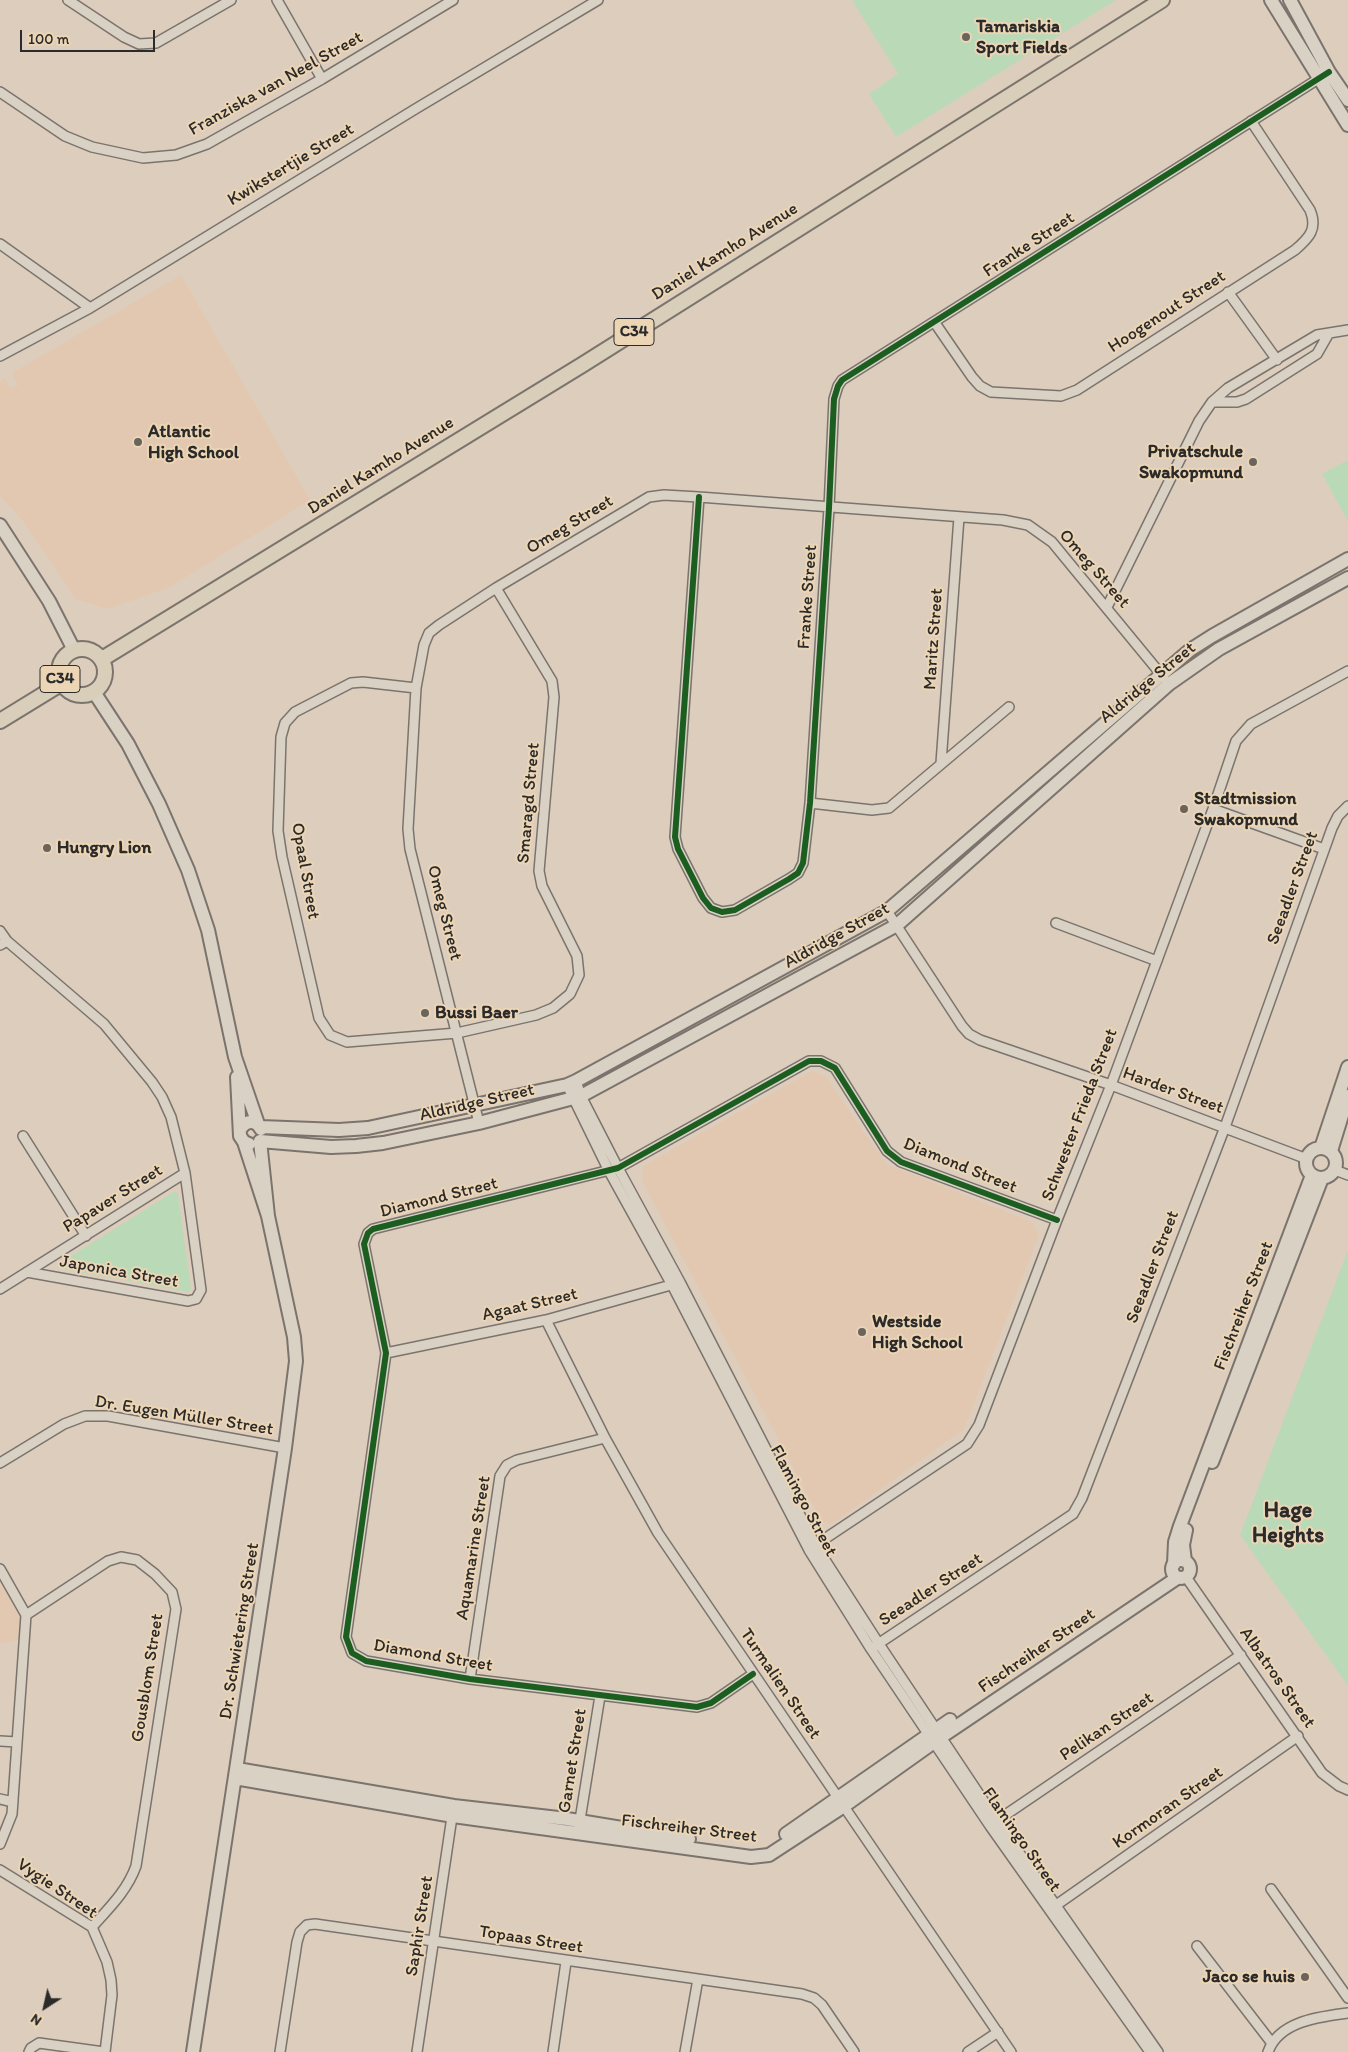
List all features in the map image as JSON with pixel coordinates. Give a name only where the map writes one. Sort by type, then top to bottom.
[{"type":"main road","name":"Daniel Kamho Avenue","points":[[102,659],[582,365],[1162,0]]},
{"type":"main road","name":"C34","points":[[84,648],[92,650],[102,659],[106,671],[106,677],[100,688],[88,695],[77,695],[68,690],[62,683],[59,674],[61,661],[65,655],[74,650],[84,648]]},
{"type":"main road","name":"C34","points":[[0,721],[62,683]]},
{"type":"street","points":[[68,0],[124,37],[139,44],[156,43],[231,0]]},
{"type":"street","points":[[277,0],[322,79]]},
{"type":"street","name":"Franziska van Neel Street","points":[[0,92],[65,136],[92,147],[144,158],[176,155],[207,144],[322,79],[453,0]]},
{"type":"street","name":"Kwikstertjie Street","points":[[0,356],[90,308],[408,113],[598,0]]},
{"type":"street","points":[[1271,0],[1323,76],[1348,100]]},
{"type":"street","points":[[1290,0],[1323,76],[1348,125]]},
{"type":"street","name":"Franke Street","points":[[699,497],[675,837],[678,849],[703,898],[711,908],[722,912],[735,910],[798,873],[803,863],[810,803],[834,399],[842,380],[935,323],[1323,76]]},
{"type":"street","name":"Hoogenout Street","points":[[935,323],[980,386],[991,392],[1061,396],[1077,390],[1294,250],[1312,234],[1314,224],[1310,210],[1251,121]]},
{"type":"street","points":[[0,244],[90,308]]},
{"type":"street","points":[[1228,292],[1276,360]]},
{"type":"street","points":[[1107,607],[1199,421],[1212,402],[1228,388],[1317,335],[1348,330]]},
{"type":"street","points":[[1212,402],[1237,402],[1246,399],[1317,354],[1329,333]]},
{"type":"street","name":"Omeg Street","points":[[478,1123],[410,849],[408,830],[416,688],[424,644],[429,633],[439,625],[496,588],[649,497],[664,495],[1016,521],[1034,528],[1052,542],[1165,679]]},
{"type":"street","name":"Maritz Street","points":[[941,763],[959,517]]},
{"type":"street","points":[[0,525],[49,601],[74,650]]},
{"type":"street","name":"Aldridge Street","points":[[260,1141],[356,1146],[478,1123],[577,1097],[897,925],[1212,636],[1348,559]]},
{"type":"street","name":"Aldridge Street","points":[[259,1126],[340,1130],[368,1128],[571,1083],[887,911],[1165,679],[1348,578]]},
{"type":"street","name":"Smaragd Street","points":[[457,1033],[536,1015],[553,1008],[570,994],[579,975],[577,956],[542,886],[539,872],[554,697],[552,681],[496,588]]},
{"type":"street","points":[[1257,610],[1265,624]]},
{"type":"street","name":"Schwester Frieda Street","points":[[812,1548],[967,1444],[979,1425],[1111,1085],[1213,809],[1232,750],[1242,733],[1251,724],[1348,671]]},
{"type":"street","name":"Opaal Street","points":[[416,688],[363,682],[351,683],[295,712],[285,723],[281,737],[278,831],[282,857],[319,1018],[330,1035],[347,1042],[457,1033]]},
{"type":"street","points":[[94,692],[128,744],[159,804],[188,870],[208,930],[235,1057],[241,1128],[240,1136],[244,1142],[254,1144],[260,1141],[263,1134],[235,1057]]},
{"type":"street","points":[[810,803],[872,810],[889,808],[1009,708]]},
{"type":"street","name":"Seeadler Street","points":[[875,1647],[1074,1514],[1082,1498],[1225,1127],[1324,849],[1338,816],[1348,806]]},
{"type":"street","points":[[1213,809],[1324,849]]},
{"type":"street","name":"Harder Street","points":[[887,911],[962,1026],[980,1040],[1111,1085],[1307,1159]]},
{"type":"street","points":[[1056,923],[1157,961]]},
{"type":"street","name":"Papaver Street","points":[[0,931],[3,943],[104,1024],[152,1082],[162,1096],[171,1117],[185,1173],[0,1289]]},
{"type":"street","name":"Diamond Street","points":[[753,1674],[711,1703],[698,1706],[600,1696],[470,1679],[366,1661],[352,1653],[346,1637],[386,1352],[364,1244],[368,1233],[373,1229],[613,1170],[809,1061],[821,1061],[836,1068],[887,1151],[901,1162],[1057,1220]]},
{"type":"street","points":[[1326,1150],[1344,1102],[1348,1067]]},
{"type":"street","name":"Flamingo Street","points":[[571,1083],[613,1170],[676,1284],[812,1548],[875,1647],[993,1824],[1053,1908]]},
{"type":"street","points":[[241,1128],[246,1123],[259,1126]]},
{"type":"street","points":[[23,1136],[86,1236]]},
{"type":"street","name":"Dr. Schwietering Street","points":[[260,1141],[268,1216]]},
{"type":"street","name":"Dr. Schwietering Street","points":[[193,2052],[285,1448],[296,1361],[294,1337],[268,1216],[244,1142]]},
{"type":"street","points":[[1314,1150],[1326,1150],[1336,1158],[1335,1170],[1328,1176],[1317,1176],[1307,1168],[1307,1159],[1314,1150]]},
{"type":"street","points":[[1335,1170],[1348,1176]]},
{"type":"street","name":"Japonica Street","points":[[27,1272],[188,1301],[196,1299],[201,1290],[185,1173]]},
{"type":"street","name":"Fischreiher Street","points":[[236,1774],[453,1810],[579,1827],[751,1857],[769,1855],[935,1736],[1179,1570],[1185,1533],[1317,1176]]},
{"type":"street","name":"Agaat Street","points":[[386,1352],[546,1320],[676,1284]]},
{"type":"street","name":"Turmalien Street","points":[[546,1320],[605,1438],[658,1533],[1011,2052]]},
{"type":"street","name":"Dr. Eugen Müller Street","points":[[0,1463],[64,1424],[85,1416],[108,1416],[285,1448]]},
{"type":"street","name":"Aquamarine Street","points":[[470,1679],[500,1476],[507,1465],[517,1460],[605,1438]]},
{"type":"street","name":"Gousblom Street","points":[[26,1615],[108,1561],[121,1557],[137,1560],[155,1574],[172,1592],[176,1609],[136,1866],[131,1880],[124,1891],[92,1928]]},
{"type":"street","points":[[0,1568],[26,1615],[12,1814],[0,1844]]},
{"type":"street","name":"Albatros Street","points":[[1179,1570],[1241,1655],[1322,1773],[1338,1786],[1348,1790]]},
{"type":"street","name":"Pelikan Street","points":[[993,1824],[1241,1655]]},
{"type":"street","name":"Garnet Street","points":[[579,1827],[600,1696]]},
{"type":"street","name":"Kormoran Street","points":[[1053,1908],[1298,1736]]},
{"type":"street","points":[[0,1741],[17,1742]]},
{"type":"street","points":[[0,1799],[13,1802]]},
{"type":"street","name":"Saphir Street","points":[[417,2052],[453,1810]]},
{"type":"street","name":"Vygie Street","points":[[0,1870],[92,1928],[107,1962],[111,1980],[112,1995],[105,2052],[39,2043],[28,2052]]},
{"type":"street","points":[[1271,1889],[1348,1998]]},
{"type":"street","points":[[1053,1908],[1150,2052]]},
{"type":"street","points":[[1053,1908],[1158,2052]]},
{"type":"street","name":"Topaas Street","points":[[280,2052],[297,1942],[300,1932],[307,1925],[315,1924],[566,1962],[802,1994],[814,1998],[822,2005],[854,2052]]},
{"type":"street","points":[[1197,1946],[1271,2042]]},
{"type":"street","points":[[553,2052],[566,1962]]},
{"type":"street","points":[[685,2052],[698,1979]]},
{"type":"street","points":[[1268,2052],[1271,2042],[1283,2032],[1308,2020],[1348,2013]]},
{"type":"street","points":[[968,2052],[998,2032]]},
{"type":"shaded area","name":"Atlantic High School","points":[[181,275],[310,500],[170,587],[108,609],[76,599],[22,520],[0,496],[0,381],[5,378],[10,388],[18,386],[12,373]]},
{"type":"shaded area","name":"Westside High School","points":[[812,1071],[826,1077],[886,1164],[1032,1222],[1039,1235],[964,1429],[832,1524],[822,1522],[642,1181],[643,1166]]},
{"type":"shaded area","points":[[0,1582],[20,1617],[20,1639],[0,1644]]},
{"type":"green space","name":"Tamariskia Sport Fields","points":[[852,0],[1116,0],[896,137],[869,94],[898,74]]},
{"type":"green space","points":[[1348,460],[1348,521],[1322,474]]},
{"type":"green space","points":[[175,1191],[178,1194],[191,1289],[189,1292],[57,1267],[58,1264]]},
{"type":"green space","points":[[1348,1250],[1348,1686],[1240,1535]]},
{"type":"cycle path","points":[[699,497],[675,837],[678,849],[703,898],[711,908],[722,912],[735,910],[789,879],[798,873],[803,863],[810,803],[834,399],[842,380],[1329,72]]},
{"type":"cycle path","points":[[753,1674],[711,1703],[697,1707],[470,1679],[366,1661],[352,1653],[346,1637],[386,1353],[364,1244],[368,1233],[373,1229],[618,1168],[809,1061],[821,1061],[835,1068],[887,1151],[901,1162],[1057,1220]]},
{"type":"place","name":"Tamariskia Sport Fields","points":[[966,37]]},
{"type":"place","name":"Atlantic High School","points":[[138,442]]},
{"type":"place","name":"Privatschule Swakopmund","points":[[1253,462]]},
{"type":"place","name":"Stadtmission Swakopmund","points":[[1184,809]]},
{"type":"place","name":"Hungry Lion","points":[[47,848]]},
{"type":"place","name":"Bussi Baer","points":[[425,1013]]},
{"type":"place","name":"Westside High School","points":[[862,1332]]},
{"type":"place","name":"Jaco se huis","points":[[1305,1977]]},
{"type":"district","name":"Hage Heights","points":[[1288,1524]]}]
